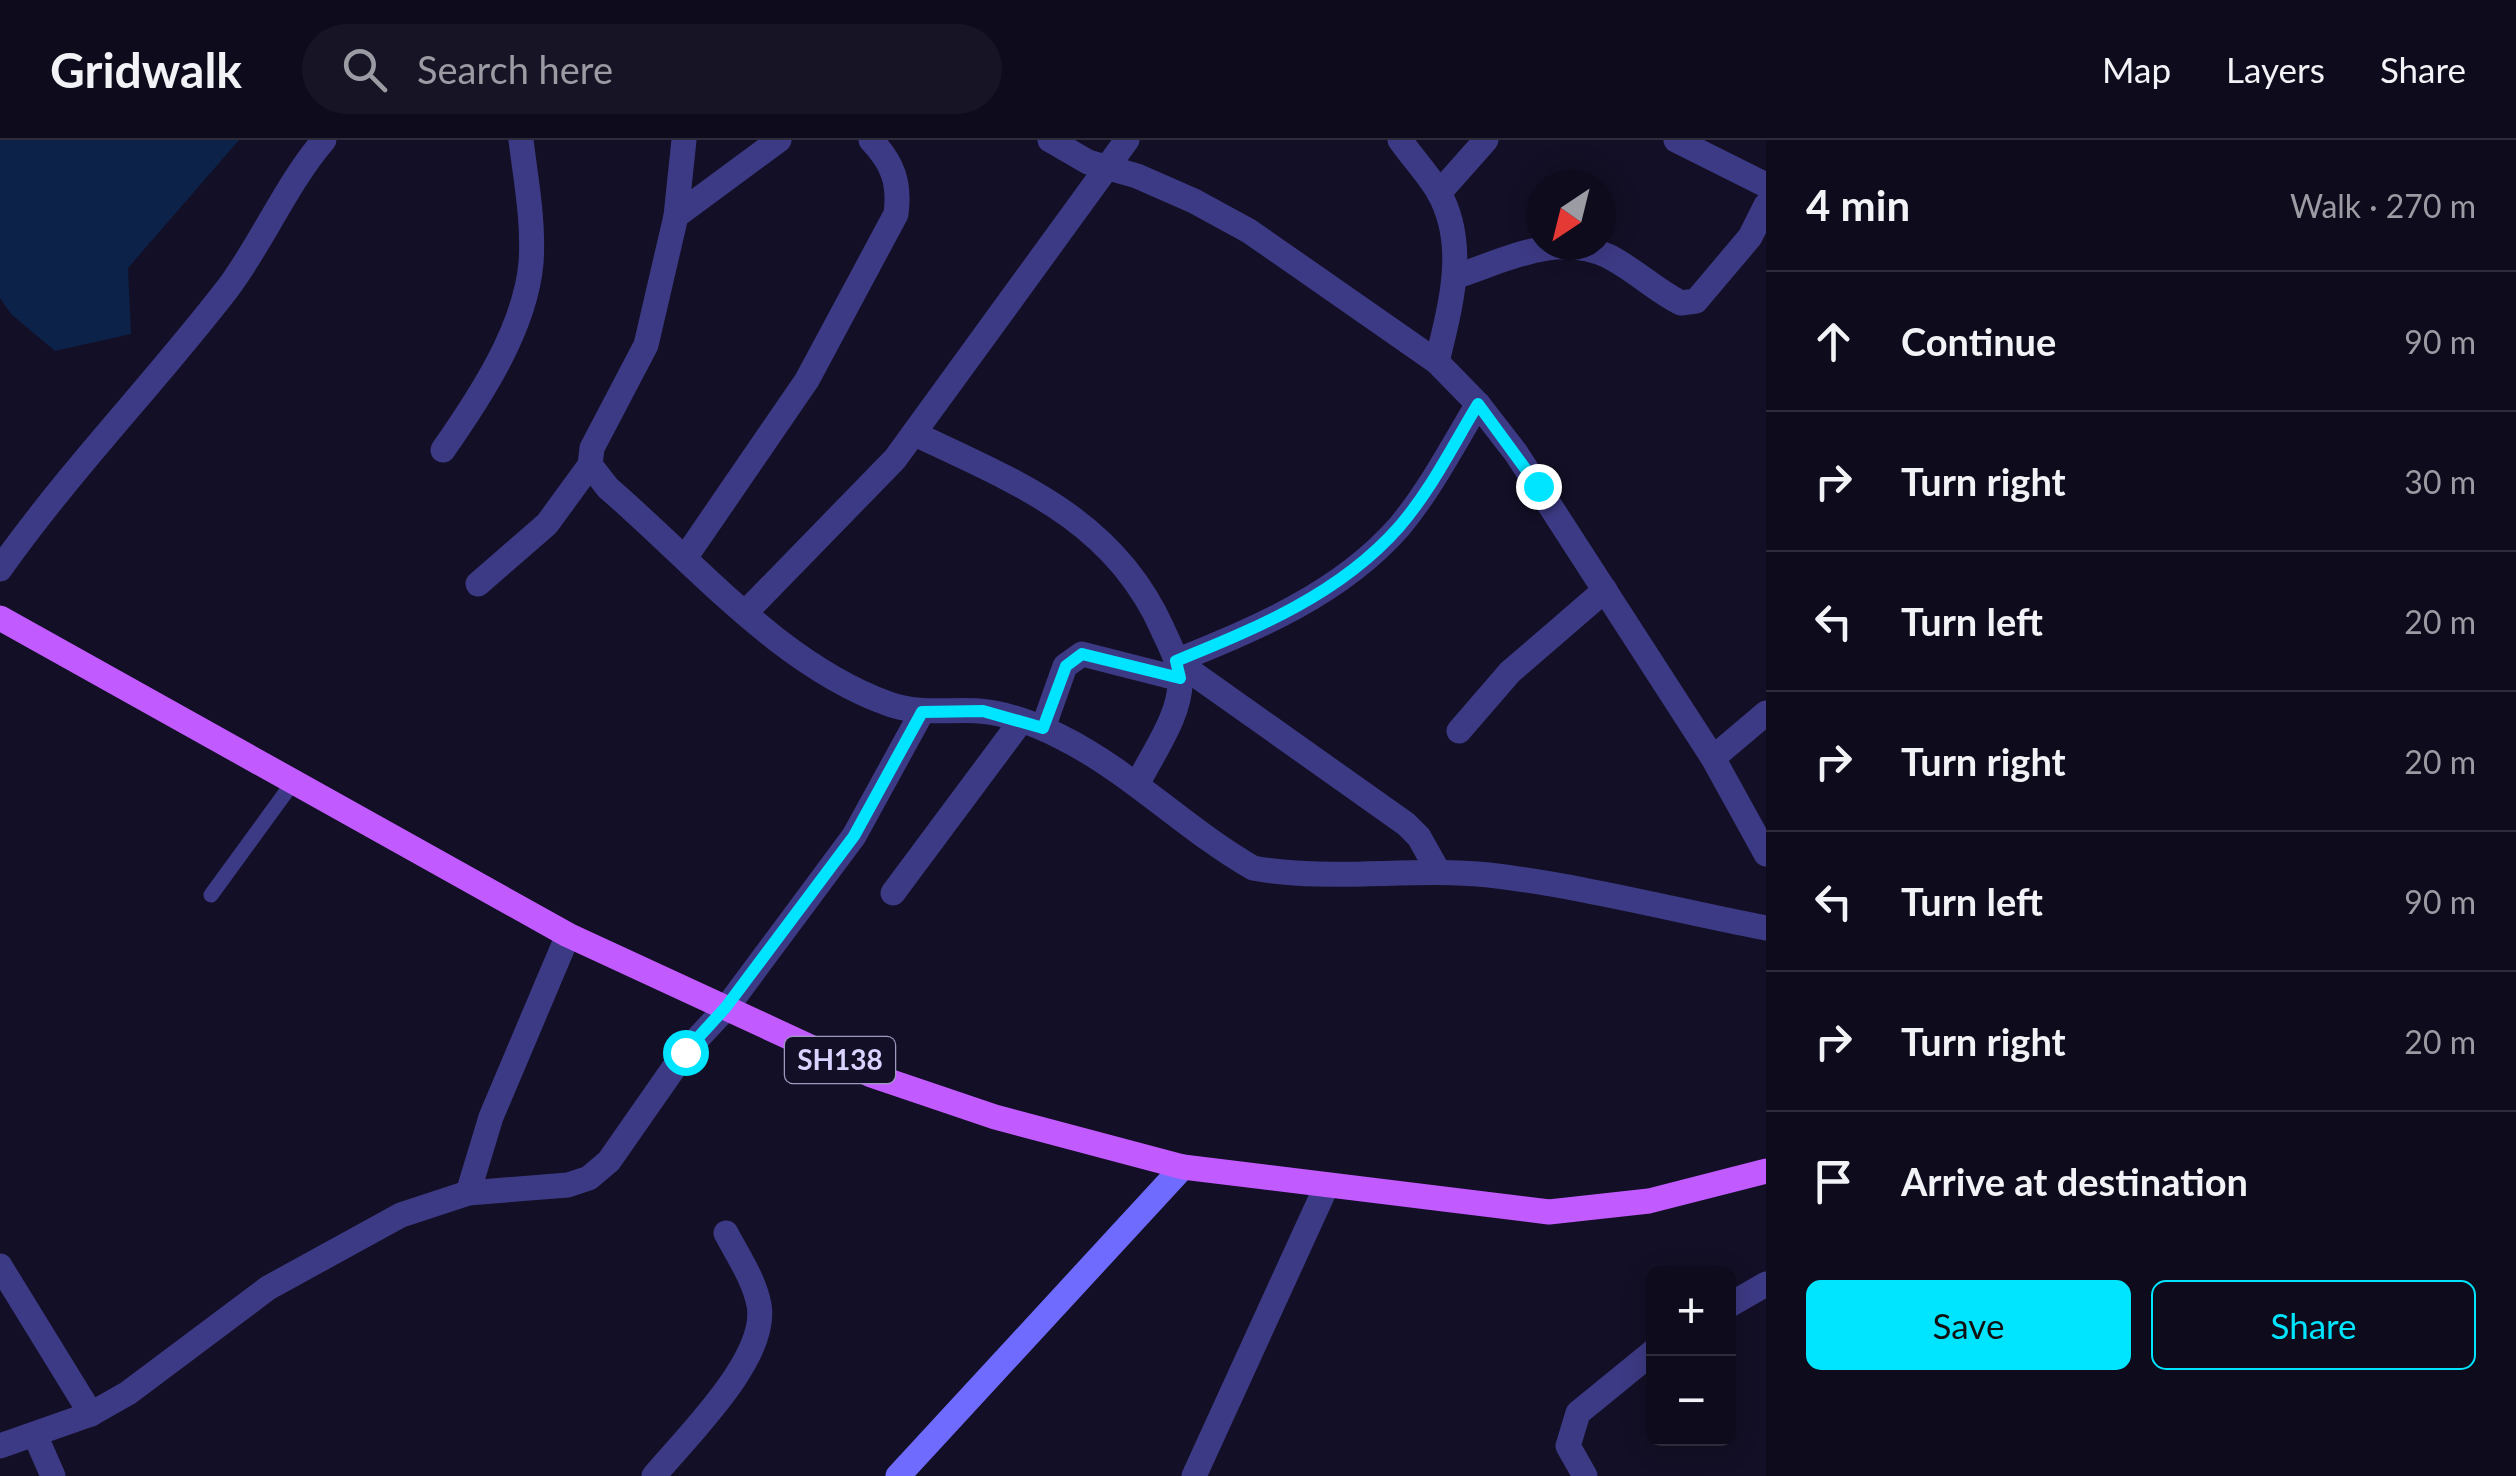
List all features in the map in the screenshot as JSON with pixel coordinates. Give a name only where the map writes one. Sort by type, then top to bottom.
[{"type":"main road","name":"SH138","points":[[0,618],[568,935],[871,1075],[996,1118],[1183,1166],[1549,1212],[1650,1201],[1766,1171]]},
{"type":"main road","points":[[898,1476],[1183,1166]]},
{"type":"street","points":[[0,569],[58,488],[238,274],[301,167],[324,140]]},
{"type":"street","points":[[443,450],[494,370],[530,267],[531,220],[521,140]]},
{"type":"street","points":[[478,584],[547,524],[590,465],[592,448],[646,345],[676,216],[684,140]]},
{"type":"street","points":[[676,216],[779,140]]},
{"type":"street","points":[[687,555],[807,380],[896,214],[899,191],[894,171],[871,140]]},
{"type":"street","points":[[1050,140],[1088,162],[1194,200],[1249,231],[1437,362],[1478,404],[1516,453],[1713,758],[1766,854]]},
{"type":"street","points":[[745,613],[915,434],[1127,140]]},
{"type":"street","points":[[1400,140],[1439,192],[1448,217],[1457,276],[1437,362]]},
{"type":"street","points":[[1439,192],[1486,140]]},
{"type":"street","points":[[1676,140],[1766,185]]},
{"type":"street","points":[[1457,276],[1526,252],[1578,246],[1605,255],[1680,303],[1696,301],[1750,237],[1766,205]]},
{"type":"street","points":[[1178,670],[1263,626],[1357,566],[1398,528],[1425,492],[1478,404]]},
{"type":"street","points":[[915,434],[999,474],[1092,532],[1130,569],[1178,670],[1172,714],[1137,785]]},
{"type":"street","points":[[590,465],[608,488],[687,555],[745,613],[845,686],[922,712],[983,711],[1032,725],[1137,785],[1222,850],[1253,868],[1285,874],[1438,872],[1545,884],[1766,928]]},
{"type":"street","points":[[1459,731],[1510,672],[1604,590]]},
{"type":"street","points":[[893,893],[1032,725],[1066,666],[1082,654],[1178,670],[1406,824],[1419,836],[1438,872]]},
{"type":"street","points":[[0,1446],[90,1414],[128,1393],[268,1288],[401,1215],[468,1193],[568,1184],[589,1178],[610,1160],[685,1052],[726,1007],[854,836],[922,712]]},
{"type":"street","points":[[1713,758],[1766,713]]},
{"type":"street","points":[[468,1193],[491,1118],[568,935]]},
{"type":"street","points":[[1194,1476],[1327,1184]]},
{"type":"street","points":[[654,1476],[732,1383],[751,1344],[760,1308],[749,1275],[726,1233]]},
{"type":"street","points":[[0,1266],[90,1414]]},
{"type":"street","points":[[1736,1301],[1766,1284]]},
{"type":"street","points":[[1585,1476],[1568,1446],[1578,1413],[1648,1356]]},
{"type":"street","points":[[35,1435],[53,1476]]},
{"type":"lane","points":[[211,896],[294,781]]},
{"type":"water","points":[[0,140],[239,140],[128,268],[131,334],[55,351],[11,314],[0,298]]},
{"type":"route","points":[[685,1052],[726,1007],[854,836],[922,712],[983,711],[1043,728],[1066,666],[1082,654],[1096,654],[1180,678],[1176,661],[1263,626],[1357,566],[1398,528],[1425,492],[1478,404],[1538,486]]}]
